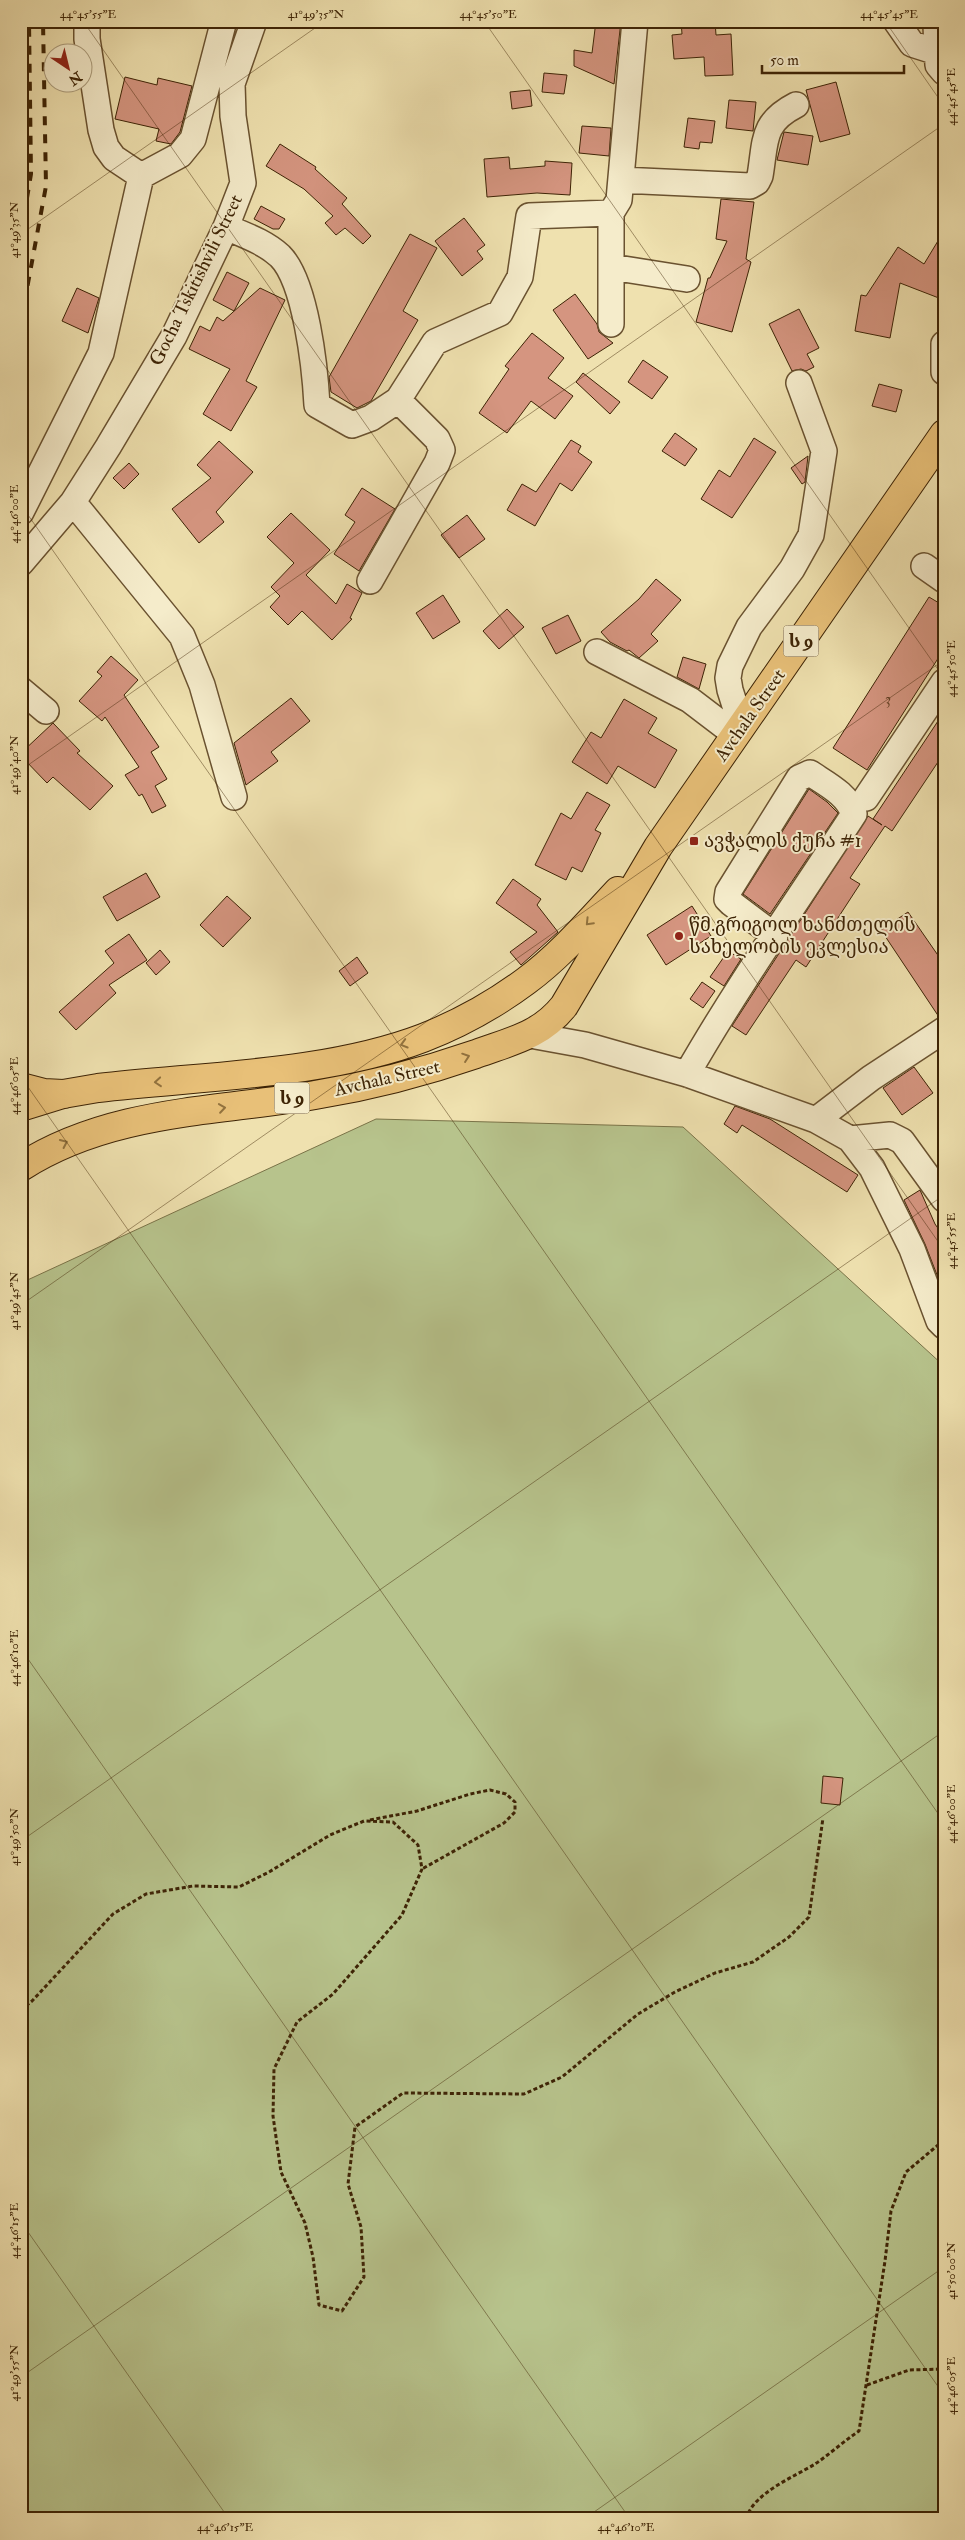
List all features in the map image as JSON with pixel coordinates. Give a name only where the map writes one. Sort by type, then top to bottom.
[{"type":"main road","name":"Avchala Street","points":[[21,1167],[68,1141],[131,1121],[317,1095],[422,1071],[530,1035],[542,1028],[558,1014],[658,847],[944,434]]},
{"type":"main road","name":"Avchala Street","points":[[21,1107],[63,1094],[98,1088],[311,1065],[371,1054],[421,1039],[447,1028],[525,982],[588,924],[658,847]]},
{"type":"main road","points":[[525,982],[535,984],[546,990],[555,1003],[558,1014]]},
{"type":"main road","points":[[21,1087],[44,1093],[63,1094]]},
{"type":"street","points":[[87,21],[87,39],[106,147],[114,158],[141,176]]},
{"type":"street","name":"Gocha Tskitishvili Street","points":[[21,563],[73,502],[174,336],[226,227],[243,183],[233,116],[232,84],[254,21]]},
{"type":"street","points":[[611,324],[611,213],[620,200],[635,21]]},
{"type":"street","points":[[896,21],[912,44],[941,62]]},
{"type":"street","points":[[938,21],[936,26],[941,62]]},
{"type":"street","points":[[21,512],[101,353],[141,176],[180,155],[193,139],[223,24]]},
{"type":"street","points":[[621,180],[750,186],[760,176],[769,125],[779,113],[796,105]]},
{"type":"street","points":[[226,227],[256,240],[280,256],[295,278],[315,366],[317,405],[352,425],[371,418],[398,400],[435,342],[500,313],[520,277],[529,216],[611,213]]},
{"type":"street","points":[[611,267],[687,279]]},
{"type":"street","points":[[944,344],[944,372]]},
{"type":"street","points":[[740,729],[728,678],[730,666],[749,626],[792,569],[811,534],[824,451],[799,384]]},
{"type":"street","points":[[370,581],[437,463],[442,450],[437,439],[398,400]]},
{"type":"street","points":[[73,502],[182,636],[202,685],[234,797]]},
{"type":"street","points":[[924,566],[944,580]]},
{"type":"street","points":[[597,652],[690,700],[740,729]]},
{"type":"street","points":[[866,798],[944,682]]},
{"type":"street","points":[[21,690],[46,711]]},
{"type":"street","points":[[687,1074],[714,1027],[775,936],[854,814],[850,803],[842,794],[810,773],[799,778],[728,892],[727,899],[731,903],[775,936]]},
{"type":"street","points":[[558,1014],[585,1045]]},
{"type":"street","points":[[816,1120],[871,1078],[944,1030]]},
{"type":"street","points":[[530,1035],[585,1045],[687,1074],[816,1120],[850,1139],[877,1177],[912,1248],[939,1321],[944,1326]]},
{"type":"street","points":[[850,1139],[890,1135],[902,1141],[944,1199]]},
{"type":"path","points":[[21,2010],[32,2001],[113,1914],[146,1894],[193,1886],[239,1886],[269,1872],[330,1835],[364,1821],[417,1811],[470,1794],[490,1790],[506,1794],[515,1802],[515,1812],[504,1823],[422,1870]]},
{"type":"path","points":[[364,1821],[393,1822],[418,1845],[422,1870],[402,1915],[333,1994],[297,2022],[274,2069],[273,2116],[281,2172],[305,2223],[314,2257],[319,2306],[342,2311],[364,2277],[361,2228],[348,2184],[355,2126],[403,2093],[524,2094],[562,2077],[638,2014],[675,1992],[715,1973],[753,1962],[789,1937],[809,1917],[822,1818]]},
{"type":"path","points":[[746,2519],[748,2511],[772,2488],[816,2463],[859,2431],[867,2385],[890,2211],[906,2172],[944,2140]]},
{"type":"path","points":[[867,2385],[909,2370],[944,2369]]},
{"type":"green space","points":[[376,1119],[683,1127],[944,1366],[944,2519],[21,2519],[21,1283]]},
{"type":"building","points":[[596,21],[621,21],[614,84],[574,66],[574,50],[592,53]]},
{"type":"building","points":[[681,21],[715,21],[716,35],[731,34],[733,75],[705,76],[704,57],[674,59],[672,35],[682,34]]},
{"type":"building","points":[[544,73],[567,75],[564,94],[542,92]]},
{"type":"building","points":[[125,77],[157,85],[158,78],[192,86],[180,132],[171,144],[156,141],[159,129],[115,119]]},
{"type":"building","points":[[836,82],[850,134],[820,142],[806,90]]},
{"type":"building","points":[[530,90],[532,106],[512,109],[510,92]]},
{"type":"building","points":[[729,100],[756,102],[753,131],[726,128]]},
{"type":"building","points":[[688,118],[715,121],[712,143],[700,142],[699,149],[684,147]]},
{"type":"building","points":[[582,126],[611,128],[609,156],[579,153]]},
{"type":"building","points":[[784,132],[813,136],[808,165],[777,160]]},
{"type":"building","points":[[280,144],[316,167],[315,169],[347,198],[342,204],[371,236],[363,244],[345,228],[336,235],[325,223],[333,216],[304,189],[266,166]]},
{"type":"building","points":[[509,157],[510,169],[545,166],[545,161],[572,163],[570,195],[537,193],[487,197],[484,159]]},
{"type":"building","points":[[721,199],[754,202],[746,259],[751,262],[732,332],[696,322],[708,278],[710,278],[727,241],[716,239]]},
{"type":"building","points":[[261,206],[285,219],[279,229],[273,229],[254,219]]},
{"type":"building","points":[[464,218],[485,245],[477,251],[483,259],[462,276],[435,241]]},
{"type":"building","points":[[944,231],[944,300],[900,283],[890,338],[855,331],[861,295],[866,296],[898,247],[924,264]]},
{"type":"building","points":[[410,234],[437,248],[403,311],[418,320],[371,401],[357,408],[331,392],[329,377]]},
{"type":"building","points":[[227,272],[249,283],[234,311],[213,300]]},
{"type":"building","points":[[77,288],[99,298],[88,333],[62,321]]},
{"type":"building","points":[[260,288],[285,300],[246,381],[257,387],[231,431],[203,414],[230,369],[189,349],[200,326],[210,331],[217,317],[223,321]]},
{"type":"building","points":[[575,294],[597,324],[599,332],[613,343],[588,359],[553,310]]},
{"type":"building","points":[[799,309],[819,348],[807,354],[814,367],[806,371],[801,369],[792,371],[769,324]]},
{"type":"building","points":[[532,333],[564,358],[548,378],[573,396],[555,419],[531,401],[507,433],[479,413],[509,369],[505,366]]},
{"type":"building","points":[[643,360],[668,377],[652,399],[628,382]]},
{"type":"building","points":[[583,373],[620,402],[610,414],[576,382]]},
{"type":"building","points":[[879,384],[902,390],[896,412],[872,406]]},
{"type":"building","points":[[675,433],[697,449],[685,466],[662,451]]},
{"type":"building","points":[[754,438],[776,452],[732,518],[701,499],[719,470],[730,477]]},
{"type":"building","points":[[571,440],[581,446],[578,452],[592,462],[572,491],[560,483],[535,526],[507,510],[522,484],[536,492]]},
{"type":"building","points":[[219,441],[253,472],[216,512],[224,522],[199,543],[172,509],[211,478],[197,465]]},
{"type":"building","points":[[808,456],[805,482],[802,484],[791,468]]},
{"type":"building","points":[[129,463],[139,474],[124,489],[113,478]]},
{"type":"building","points":[[362,488],[395,509],[359,571],[334,554],[355,522],[345,515]]},
{"type":"building","points":[[291,513],[330,550],[306,575],[336,604],[347,584],[362,593],[350,618],[352,619],[332,640],[302,611],[288,625],[270,607],[280,596],[271,587],[294,563],[267,537]]},
{"type":"building","points":[[467,515],[485,539],[459,558],[441,535]]},
{"type":"building","points":[[656,579],[681,600],[651,634],[658,641],[639,658],[629,650],[627,651],[610,642],[601,632],[639,599]]},
{"type":"building","points":[[443,595],[460,622],[433,639],[416,613]]},
{"type":"building","points":[[929,597],[944,606],[944,649],[867,770],[833,748]]},
{"type":"building","points":[[507,609],[524,627],[499,649],[483,631]]},
{"type":"building","points":[[568,615],[581,641],[556,654],[542,628]]},
{"type":"building","points":[[111,656],[138,680],[124,695],[159,747],[151,752],[167,779],[155,786],[166,806],[152,813],[142,794],[139,796],[125,775],[139,767],[105,717],[102,721],[79,701],[102,676],[97,672]]},
{"type":"building","points":[[683,657],[706,664],[699,689],[677,677]]},
{"type":"building","points":[[291,698],[310,721],[271,752],[278,761],[246,785],[234,743]]},
{"type":"building","points":[[624,699],[657,718],[648,733],[677,750],[655,788],[618,766],[607,784],[572,762],[591,732],[601,738]]},
{"type":"building","points":[[944,712],[944,753],[892,831],[885,826],[850,878],[860,884],[806,967],[796,960],[746,1035],[732,1026],[868,816],[882,825],[873,819]]},
{"type":"building","points":[[53,723],[80,751],[77,753],[113,786],[90,810],[53,777],[47,783],[21,756],[21,753]]},
{"type":"building","points":[[809,789],[838,813],[770,914],[743,894]]},
{"type":"building","points":[[587,792],[610,805],[595,830],[601,833],[582,872],[572,867],[566,880],[535,865],[561,813],[571,819]]},
{"type":"building","points":[[146,873],[160,897],[117,921],[103,897]]},
{"type":"building","points":[[513,879],[541,899],[537,905],[558,932],[521,965],[510,952],[537,932],[496,903]]},
{"type":"building","points":[[227,896],[251,918],[223,947],[200,925]]},
{"type":"building","name":"წმ.გრიგოლ ხანძთელის სახელობის ეკლესია","points":[[692,906],[711,936],[666,965],[647,935]]},
{"type":"building","points":[[908,912],[944,964],[944,1016],[939,1017],[881,930]]},
{"type":"building","points":[[129,934],[147,960],[109,985],[116,993],[76,1030],[59,1012],[114,963],[105,951]]},
{"type":"building","points":[[160,950],[170,962],[156,975],[146,963]]},
{"type":"building","points":[[728,951],[741,959],[724,986],[710,977]]},
{"type":"building","points":[[357,957],[368,973],[350,986],[339,971]]},
{"type":"building","points":[[702,982],[715,991],[703,1008],[690,999]]},
{"type":"building","points":[[914,1067],[933,1093],[902,1115],[883,1088]]},
{"type":"building","points":[[735,1106],[770,1119],[858,1175],[847,1192],[742,1125],[737,1133],[724,1124]]},
{"type":"building","points":[[920,1190],[935,1224],[944,1237],[944,1293],[925,1244],[904,1200]]},
{"type":"building","points":[[823,1776],[843,1778],[840,1805],[821,1803]]},
{"type":"railway","points":[[21,234],[31,174],[29,21]]},
{"type":"railway","points":[[21,321],[46,186],[43,21]]},
{"type":"place","name":"ავჭალის ქუჩა #1","points":[[694,841]]},
{"type":"place","name":"წმ.გრიგოლ ხანძთელის სახელობის ეკლესია","points":[[679,936]]}]
